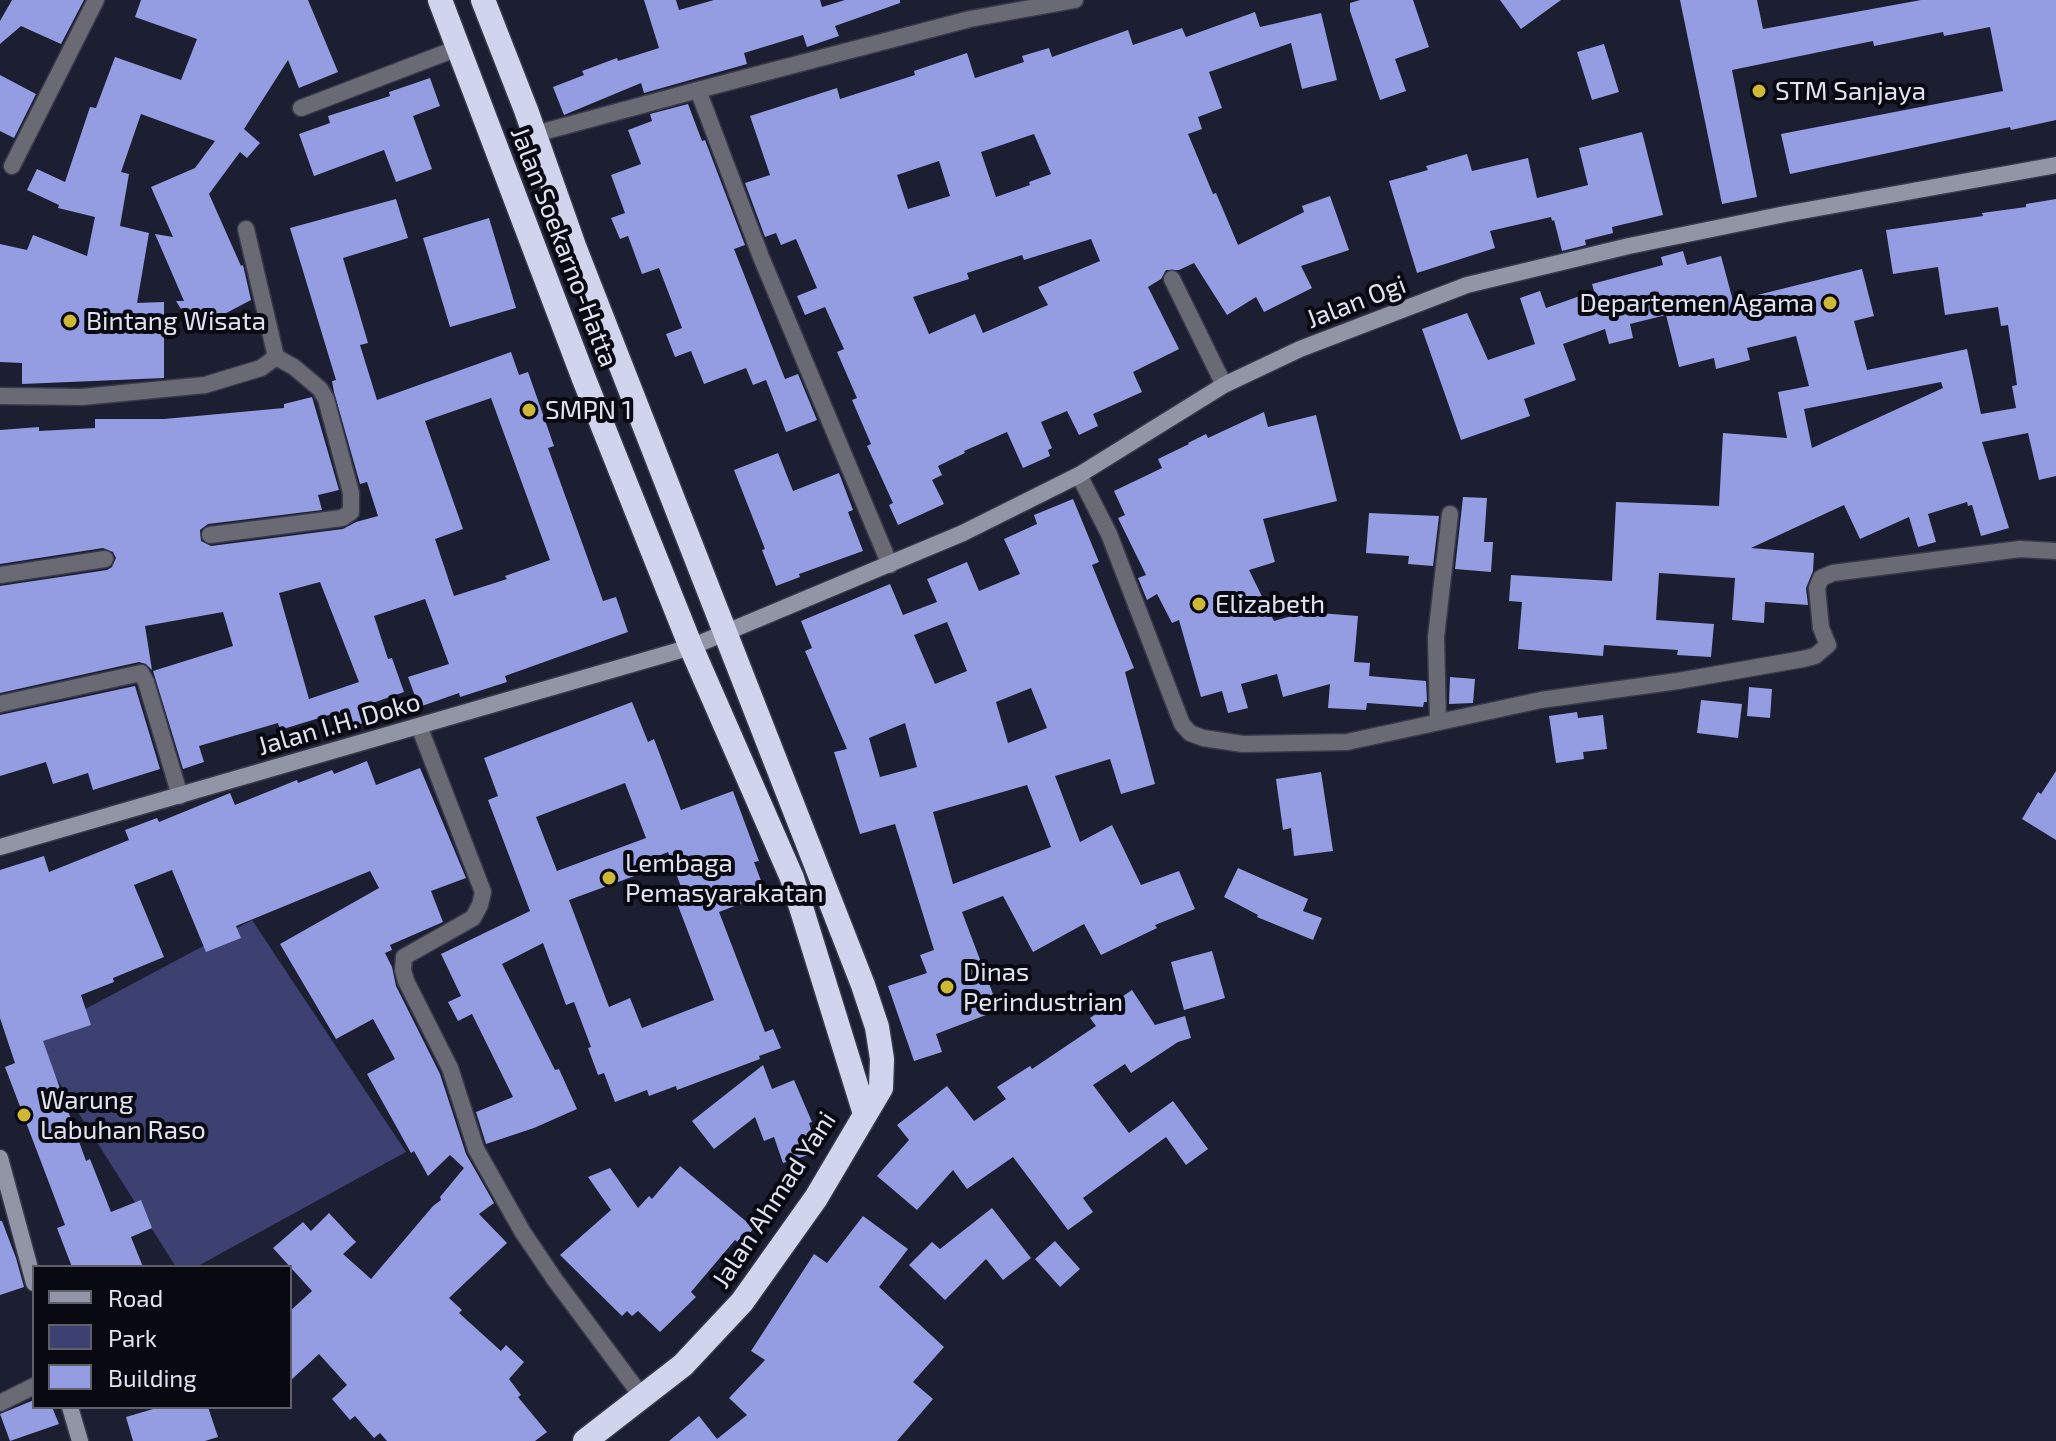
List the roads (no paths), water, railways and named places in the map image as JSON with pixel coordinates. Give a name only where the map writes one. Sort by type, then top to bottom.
[{"type":"highway","name":"Jalan Soekarno-Hatta","points":[[440,0],[584,379],[691,647],[792,878],[865,1114]]},
{"type":"highway","name":"Jalan Soekarno-Hatta","points":[[483,0],[574,246],[877,1027],[882,1059],[881,1088],[865,1114]]},
{"type":"highway","points":[[488,123],[526,110]]},
{"type":"highway","name":"Jalan Ahmad Yani","points":[[585,1441],[643,1398],[702,1347],[742,1302],[816,1198],[865,1114]]},
{"type":"street","points":[[12,166],[96,0]]},
{"type":"street","points":[[535,134],[970,19],[1075,0]]},
{"type":"street","points":[[301,108],[458,48]]},
{"type":"street","points":[[698,90],[761,257],[890,565]]},
{"type":"street","name":"Jalan Ogi","points":[[726,633],[890,565],[1079,475],[1224,385],[1300,349],[1467,285],[1629,246],[1785,214],[2056,165]]},
{"type":"street","points":[[210,535],[342,518],[351,512],[351,493],[326,399],[320,389],[294,367],[276,357],[246,229]]},
{"type":"street","points":[[1172,279],[1224,385]]},
{"type":"street","points":[[0,396],[82,397],[205,385],[261,368],[276,357]]},
{"type":"street","points":[[1079,475],[1109,534],[1182,724],[1190,733],[1203,738],[1243,744],[1347,742],[1571,694],[1678,681],[1815,656],[1828,645],[1821,628],[1817,588],[1821,578],[1833,573],[2020,549],[2056,551]]},
{"type":"street","points":[[1438,722],[1436,637],[1450,514]]},
{"type":"street","points":[[0,575],[105,559]]},
{"type":"street","points":[[691,647],[726,633]]},
{"type":"street","name":"Jalan I.H. Doko","points":[[0,847],[691,647]]},
{"type":"street","points":[[0,704],[141,673],[180,796]]},
{"type":"street","points":[[419,726],[483,892],[473,918],[404,957],[406,981],[450,1068],[476,1149],[522,1231],[643,1398]]},
{"type":"street","points":[[0,1158],[3,1179],[32,1276]]},
{"type":"street","points":[[0,1403],[32,1387]]},
{"type":"street","points":[[71,1409],[80,1441]]},
{"type":"place","name":"STM Sanjaya","points":[[1759,91]]},
{"type":"place","name":"Departemen Agama","points":[[1830,303]]},
{"type":"place","name":"Bintang Wisata","points":[[70,321]]},
{"type":"place","name":"SMPN 1","points":[[529,410]]},
{"type":"place","name":"Elizabeth","points":[[1199,604]]},
{"type":"place","name":"Lembaga Pemasyarakatan","points":[[609,878]]},
{"type":"place","name":"Dinas Perindustrian","points":[[947,987]]},
{"type":"place","name":"Warung Labuhan Raso","points":[[24,1115]]}]
